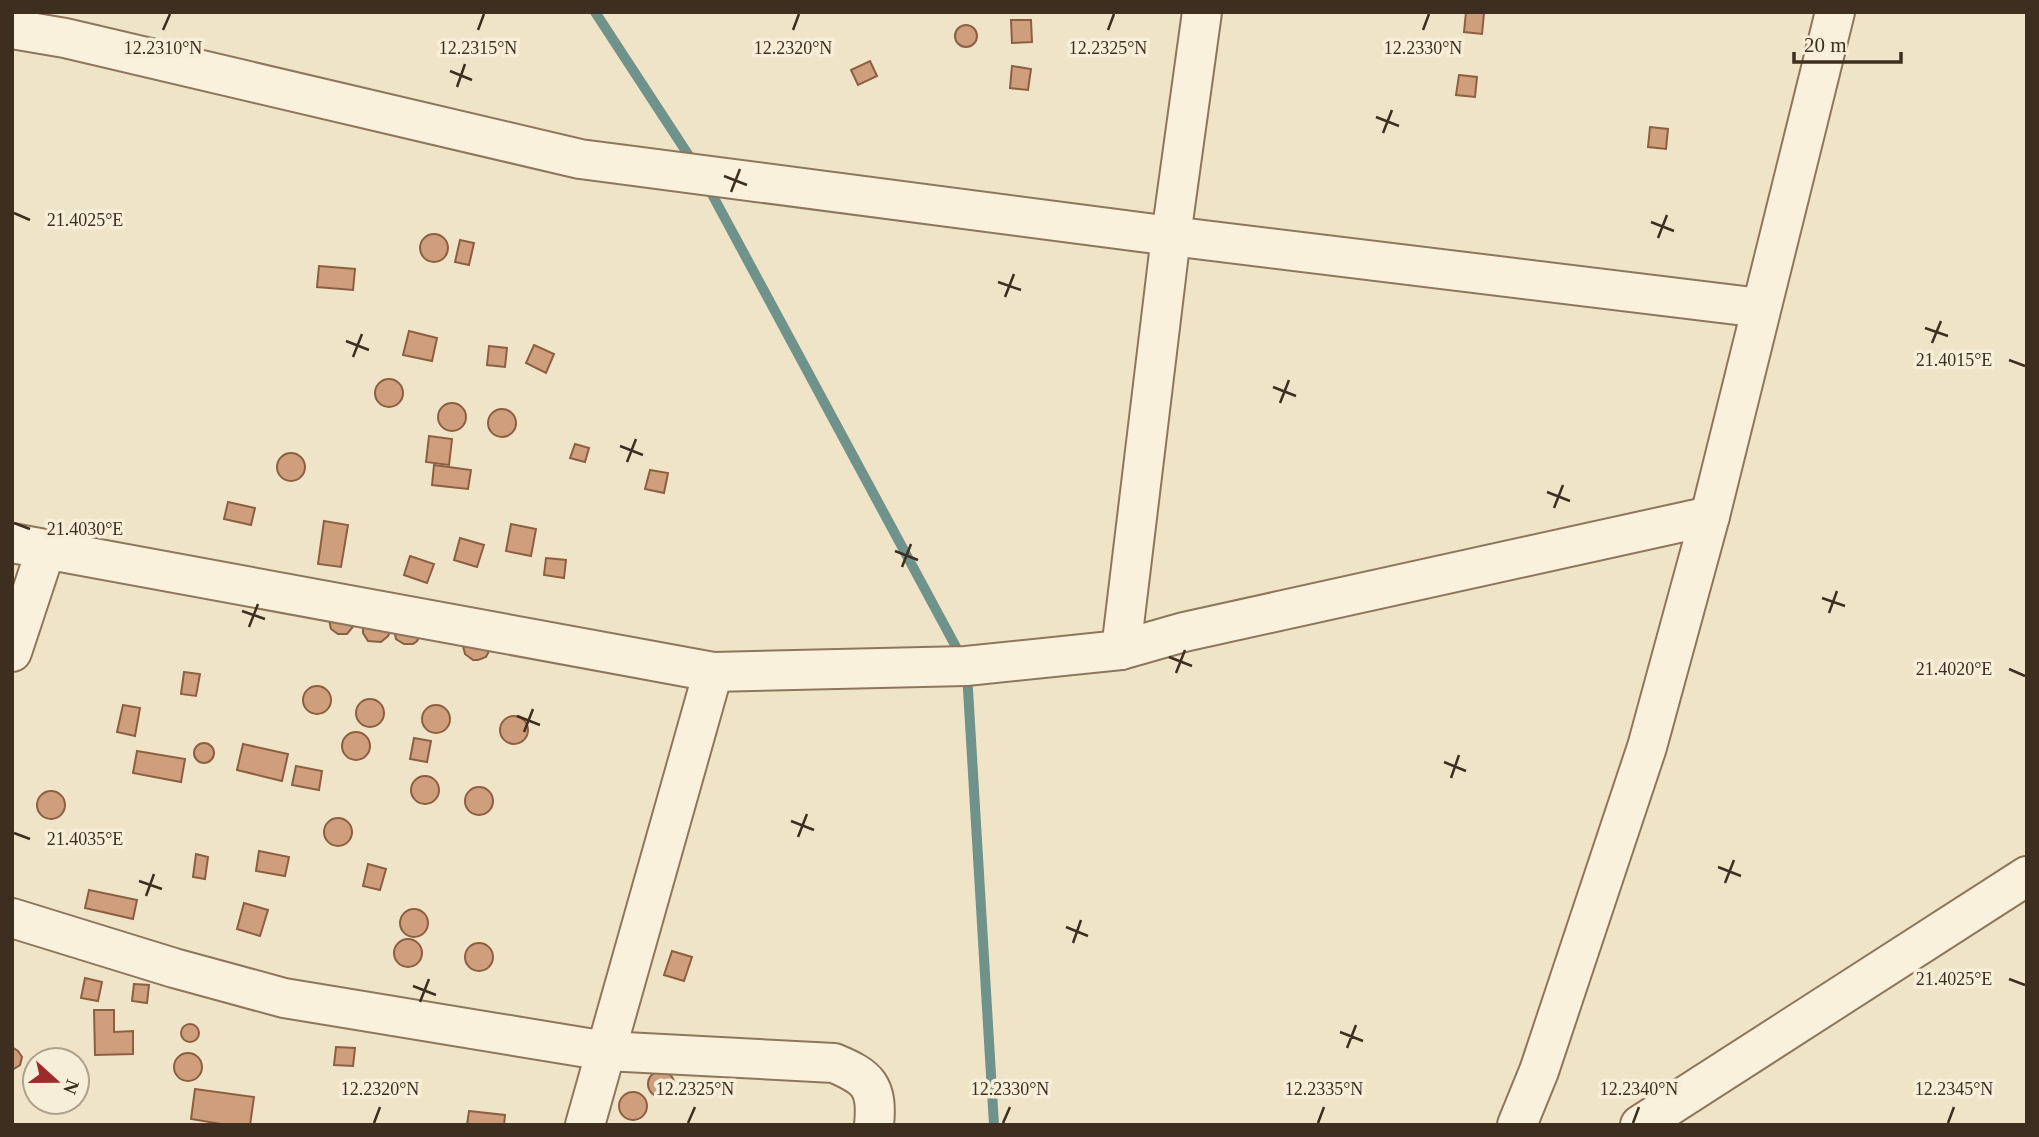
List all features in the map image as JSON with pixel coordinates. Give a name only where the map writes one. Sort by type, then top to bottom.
[{"type":"street","points":[[1121,650],[1171,236],[1202,12]]},
{"type":"street","points":[[1517,1125],[1539,1071],[1647,747],[1710,516],[1835,12]]},
{"type":"street","points":[[12,29],[65,38],[580,159],[1171,236],[1761,308]]},
{"type":"street","points":[[12,652],[29,546],[713,672],[966,666],[1121,650],[1184,632],[1710,516]]},
{"type":"street","points":[[585,1125],[713,672]]},
{"type":"street","points":[[1640,1125],[2027,876]]},
{"type":"street","points":[[12,918],[173,968],[284,998],[606,1051],[834,1063],[857,1072],[872,1089],[876,1108],[873,1125]]},
{"type":"building","points":[[1466,12],[1484,13],[1482,34],[1464,32]]},
{"type":"building","points":[[1011,20],[1031,20],[1032,42],[1012,43]]},
{"type":"building","points":[[966,25],[974,28],[977,36],[974,44],[966,47],[958,44],[955,36],[958,28]]},
{"type":"building","points":[[870,61],[877,76],[858,85],[851,70]]},
{"type":"building","points":[[1012,66],[1031,69],[1028,90],[1010,88]]},
{"type":"building","points":[[1459,75],[1477,77],[1475,97],[1456,95]]},
{"type":"building","points":[[1650,127],[1668,129],[1666,149],[1648,147]]},
{"type":"building","points":[[434,234],[444,238],[448,248],[444,258],[434,262],[424,258],[420,248],[424,238]]},
{"type":"building","points":[[460,240],[474,243],[469,265],[455,262]]},
{"type":"building","points":[[319,266],[355,269],[353,290],[317,287]]},
{"type":"building","points":[[409,331],[437,338],[432,361],[403,355]]},
{"type":"building","points":[[534,345],[554,354],[546,373],[526,363]]},
{"type":"building","points":[[489,346],[507,348],[505,367],[487,365]]},
{"type":"building","points":[[389,379],[399,383],[403,393],[399,403],[389,407],[379,403],[375,393],[379,383]]},
{"type":"building","points":[[452,403],[462,407],[466,417],[462,427],[452,431],[442,427],[438,417],[442,407]]},
{"type":"building","points":[[502,409],[512,413],[516,423],[512,433],[502,437],[492,433],[488,423],[492,413]]},
{"type":"building","points":[[429,436],[452,439],[449,465],[426,462]]},
{"type":"building","points":[[575,444],[589,448],[585,462],[570,458]]},
{"type":"building","points":[[291,453],[301,457],[305,467],[301,477],[291,481],[281,477],[277,467],[281,457]]},
{"type":"building","points":[[434,465],[471,470],[468,489],[432,485]]},
{"type":"building","points":[[650,470],[668,473],[664,493],[645,489]]},
{"type":"building","points":[[228,502],[255,508],[251,525],[224,519]]},
{"type":"building","points":[[324,521],[348,525],[341,567],[318,564]]},
{"type":"building","points":[[511,524],[536,529],[531,556],[506,551]]},
{"type":"building","points":[[460,538],[484,545],[477,567],[454,560]]},
{"type":"building","points":[[410,556],[434,564],[427,583],[404,575]]},
{"type":"building","points":[[546,558],[566,560],[564,578],[544,575]]},
{"type":"building","points":[[329,620],[356,623],[347,634],[338,634],[331,629]]},
{"type":"building","points":[[363,624],[390,632],[381,642],[368,641],[363,633]]},
{"type":"building","points":[[394,630],[421,633],[413,644],[404,644],[396,639]]},
{"type":"building","points":[[464,641],[490,649],[486,657],[473,660],[465,654]]},
{"type":"building","points":[[184,672],[200,674],[196,696],[181,694]]},
{"type":"building","points":[[317,686],[327,690],[331,700],[327,710],[317,714],[307,710],[303,700],[307,690]]},
{"type":"building","points":[[370,699],[380,703],[384,713],[380,723],[370,727],[360,723],[356,713],[360,703]]},
{"type":"building","points":[[123,705],[140,708],[135,736],[117,732]]},
{"type":"building","points":[[436,705],[446,709],[450,719],[446,729],[436,733],[426,729],[422,719],[426,709]]},
{"type":"building","points":[[514,716],[524,720],[528,730],[524,740],[514,744],[504,740],[500,730],[504,720]]},
{"type":"building","points":[[356,732],[366,736],[370,746],[366,756],[356,760],[346,756],[342,746],[346,736]]},
{"type":"building","points":[[414,738],[431,741],[427,762],[410,759]]},
{"type":"building","points":[[204,743],[211,746],[214,753],[211,760],[204,763],[197,760],[194,753],[197,746]]},
{"type":"building","points":[[243,744],[288,754],[282,781],[237,770]]},
{"type":"building","points":[[137,751],[185,759],[181,782],[133,773]]},
{"type":"building","points":[[296,766],[322,771],[319,790],[292,785]]},
{"type":"building","points":[[425,776],[435,780],[439,790],[435,800],[425,804],[415,800],[411,790],[415,780]]},
{"type":"building","points":[[479,787],[489,791],[493,801],[489,811],[479,815],[469,811],[465,801],[469,791]]},
{"type":"building","points":[[51,791],[61,795],[65,805],[61,815],[51,819],[41,815],[37,805],[41,795]]},
{"type":"building","points":[[338,818],[348,822],[352,832],[348,842],[338,846],[328,842],[324,832],[328,822]]},
{"type":"building","points":[[259,851],[289,857],[285,876],[256,871]]},
{"type":"building","points":[[196,854],[208,857],[205,879],[193,877]]},
{"type":"building","points":[[368,864],[386,869],[380,890],[363,886]]},
{"type":"building","points":[[89,890],[137,900],[133,919],[85,908]]},
{"type":"building","points":[[244,903],[268,910],[260,936],[237,929]]},
{"type":"building","points":[[414,909],[424,913],[428,923],[424,933],[414,937],[404,933],[400,923],[404,913]]},
{"type":"building","points":[[408,939],[418,943],[422,953],[418,963],[408,967],[398,963],[394,953],[398,943]]},
{"type":"building","points":[[479,943],[489,947],[493,957],[489,967],[479,971],[469,967],[465,957],[469,947]]},
{"type":"building","points":[[672,951],[692,957],[684,981],[664,975]]},
{"type":"building","points":[[85,978],[102,982],[98,1001],[81,998]]},
{"type":"building","points":[[134,984],[149,985],[147,1003],[132,1001]]},
{"type":"building","points":[[94,1010],[114,1010],[114,1032],[133,1031],[133,1054],[95,1055]]},
{"type":"building","points":[[190,1024],[196,1027],[199,1033],[196,1039],[190,1042],[184,1039],[181,1033],[184,1027]]},
{"type":"building","points":[[12,1047],[21,1056],[21,1061],[20,1065],[12,1070]]},
{"type":"building","points":[[336,1047],[355,1048],[353,1066],[334,1065]]},
{"type":"building","points":[[188,1053],[198,1057],[202,1067],[198,1077],[188,1081],[178,1077],[174,1067],[178,1057]]},
{"type":"building","points":[[661,1071],[670,1075],[674,1084],[670,1093],[661,1097],[652,1093],[648,1084],[652,1075]]},
{"type":"building","points":[[195,1089],[254,1097],[250,1125],[227,1125],[191,1119]]},
{"type":"building","points":[[633,1092],[643,1096],[647,1106],[643,1116],[633,1120],[623,1116],[619,1106],[623,1096]]},
{"type":"building","points":[[469,1111],[505,1115],[504,1125],[467,1125]]},
{"type":"waterway","points":[[595,12],[695,165]]},
{"type":"waterway","points":[[707,185],[962,658]]},
{"type":"waterway","points":[[967,673],[994,1125]]}]
